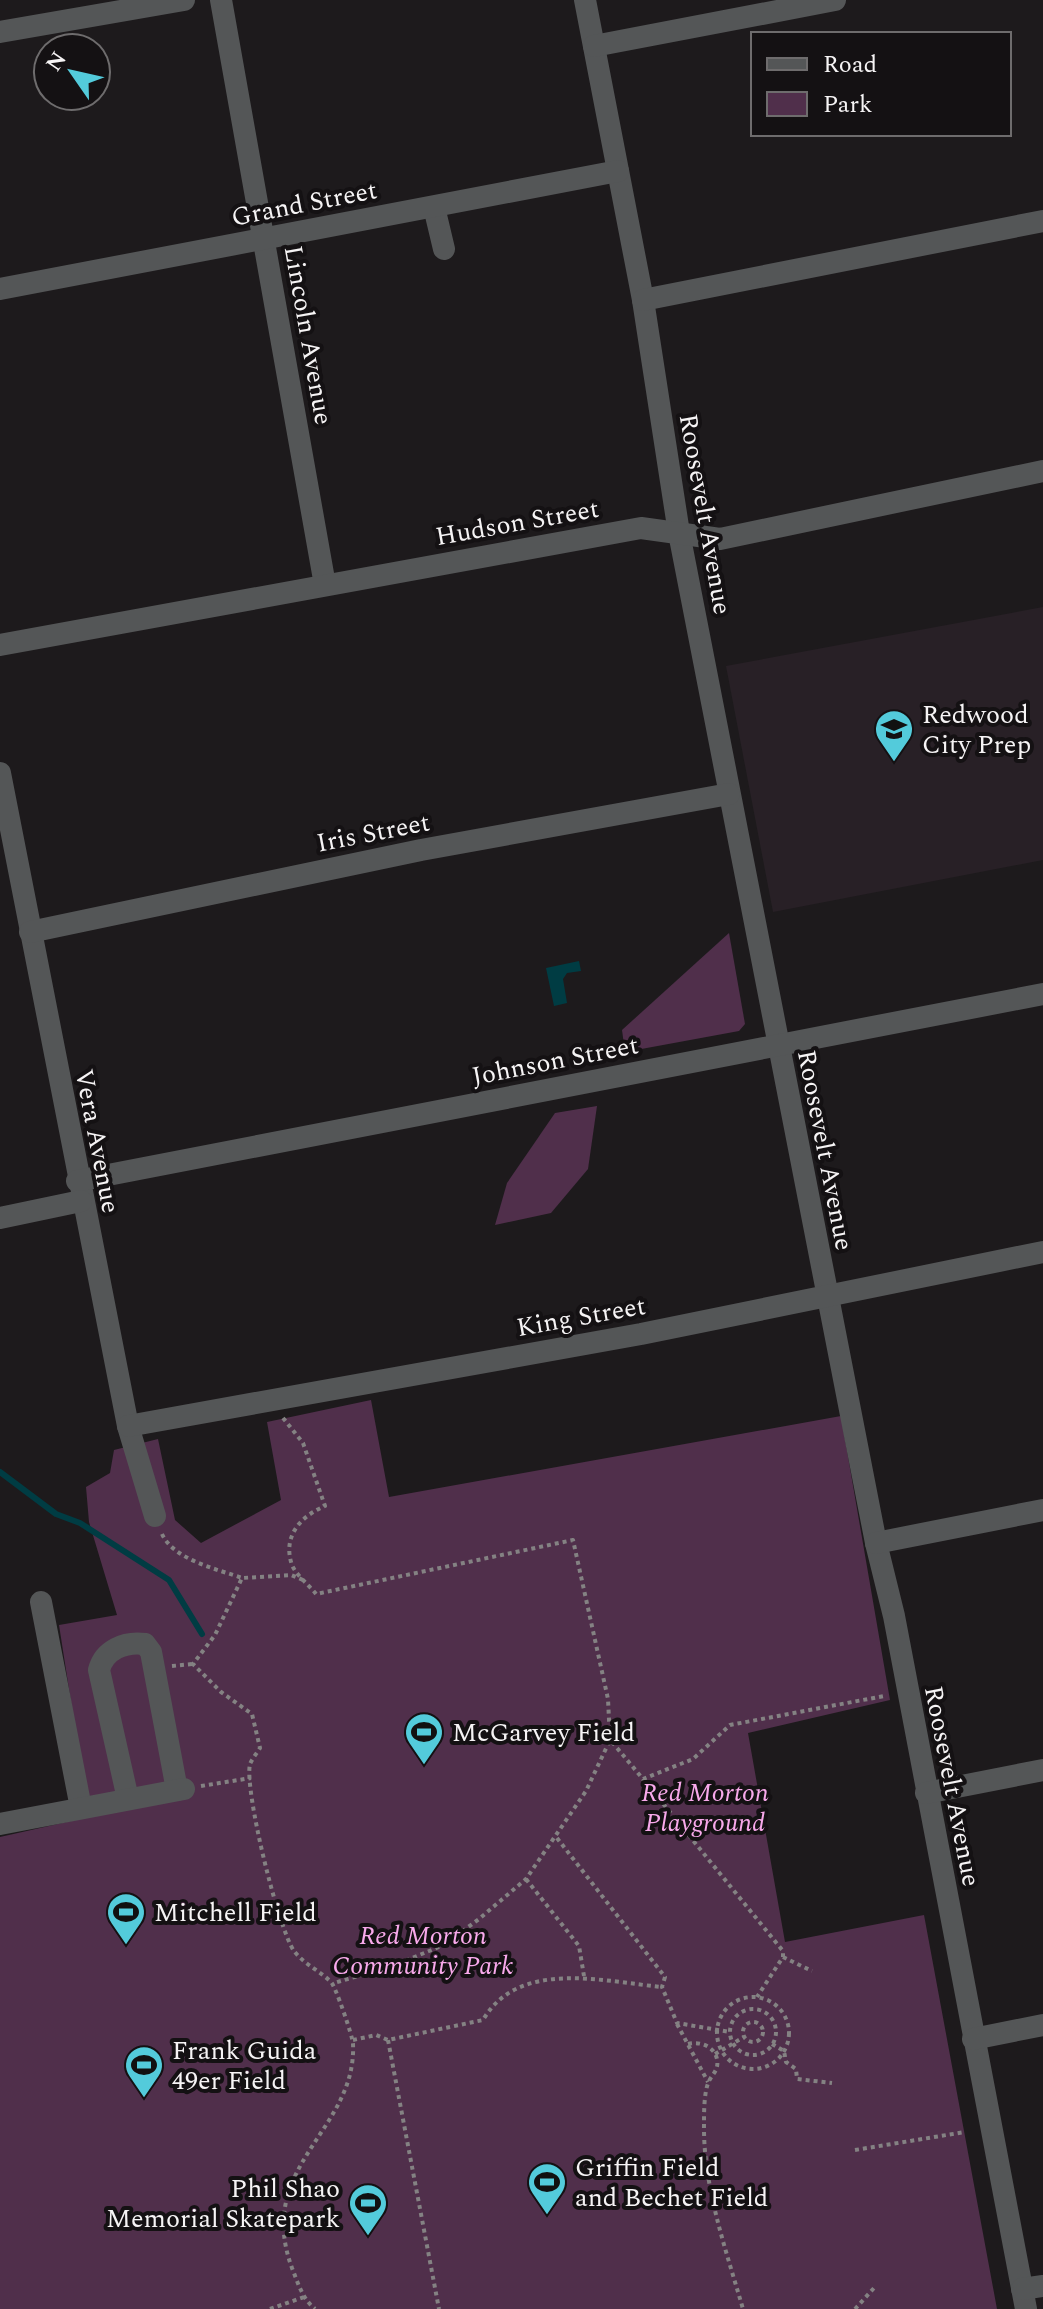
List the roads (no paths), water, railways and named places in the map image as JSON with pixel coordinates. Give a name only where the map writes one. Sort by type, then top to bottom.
[{"type":"street","points":[[0,32],[184,0]]},
{"type":"street","name":"Lincoln Avenue","points":[[221,0],[325,585]]},
{"type":"street","name":"Roosevelt Avenue","points":[[585,0],[643,300],[679,533],[777,1045],[876,1543],[894,1616],[973,2039],[1030,2294]]},
{"type":"street","points":[[594,46],[835,0]]},
{"type":"street","name":"Grand Street","points":[[0,289],[618,171]]},
{"type":"street","points":[[434,207],[444,249]]},
{"type":"street","points":[[643,300],[1043,221]]},
{"type":"street","name":"Hudson Street","points":[[0,645],[641,528],[720,539],[1043,471]]},
{"type":"street","name":"Vera Avenue","points":[[0,773],[79,1191],[128,1426],[155,1516]]},
{"type":"street","name":"Iris Street","points":[[30,932],[421,850],[729,794]]},
{"type":"street","name":"Johnson Street","points":[[0,1218],[79,1191],[777,1045],[1043,994]]},
{"type":"street","name":"King Street","points":[[128,1426],[827,1296],[1043,1252]]},
{"type":"street","points":[[876,1543],[1043,1510]]},
{"type":"street","points":[[41,1602],[81,1808]]},
{"type":"street","points":[[0,1824],[180,1789],[151,1652],[145,1644],[129,1644],[106,1655],[99,1670],[128,1799]]},
{"type":"street","points":[[926,1793],[1043,1770]]},
{"type":"street","points":[[973,2039],[1043,2025]]},
{"type":"water","points":[[579,961],[581,971],[567,973],[563,979],[567,1003],[554,1006],[546,968]]},
{"type":"waterway","points":[[0,1472],[56,1514],[80,1523],[169,1580],[202,1634]]},
{"type":"place","name":"Redwood City Prep","points":[[894,763]]},
{"type":"place","name":"McGarvey Field","points":[[424,1766]]},
{"type":"place","name":"Mitchell Field","points":[[126,1946]]},
{"type":"place","name":"Frank Guida 49er Field","points":[[144,2099]]},
{"type":"place","name":"Griffin Field and Bechet Field","points":[[547,2216]]},
{"type":"place","name":"Phil Shao Memorial Skatepark","points":[[368,2237]]},
{"type":"park label","name":"Red Morton Playground","points":[[705,1807]]},
{"type":"park label","name":"Red Morton Community Park","points":[[423,1950]]}]
